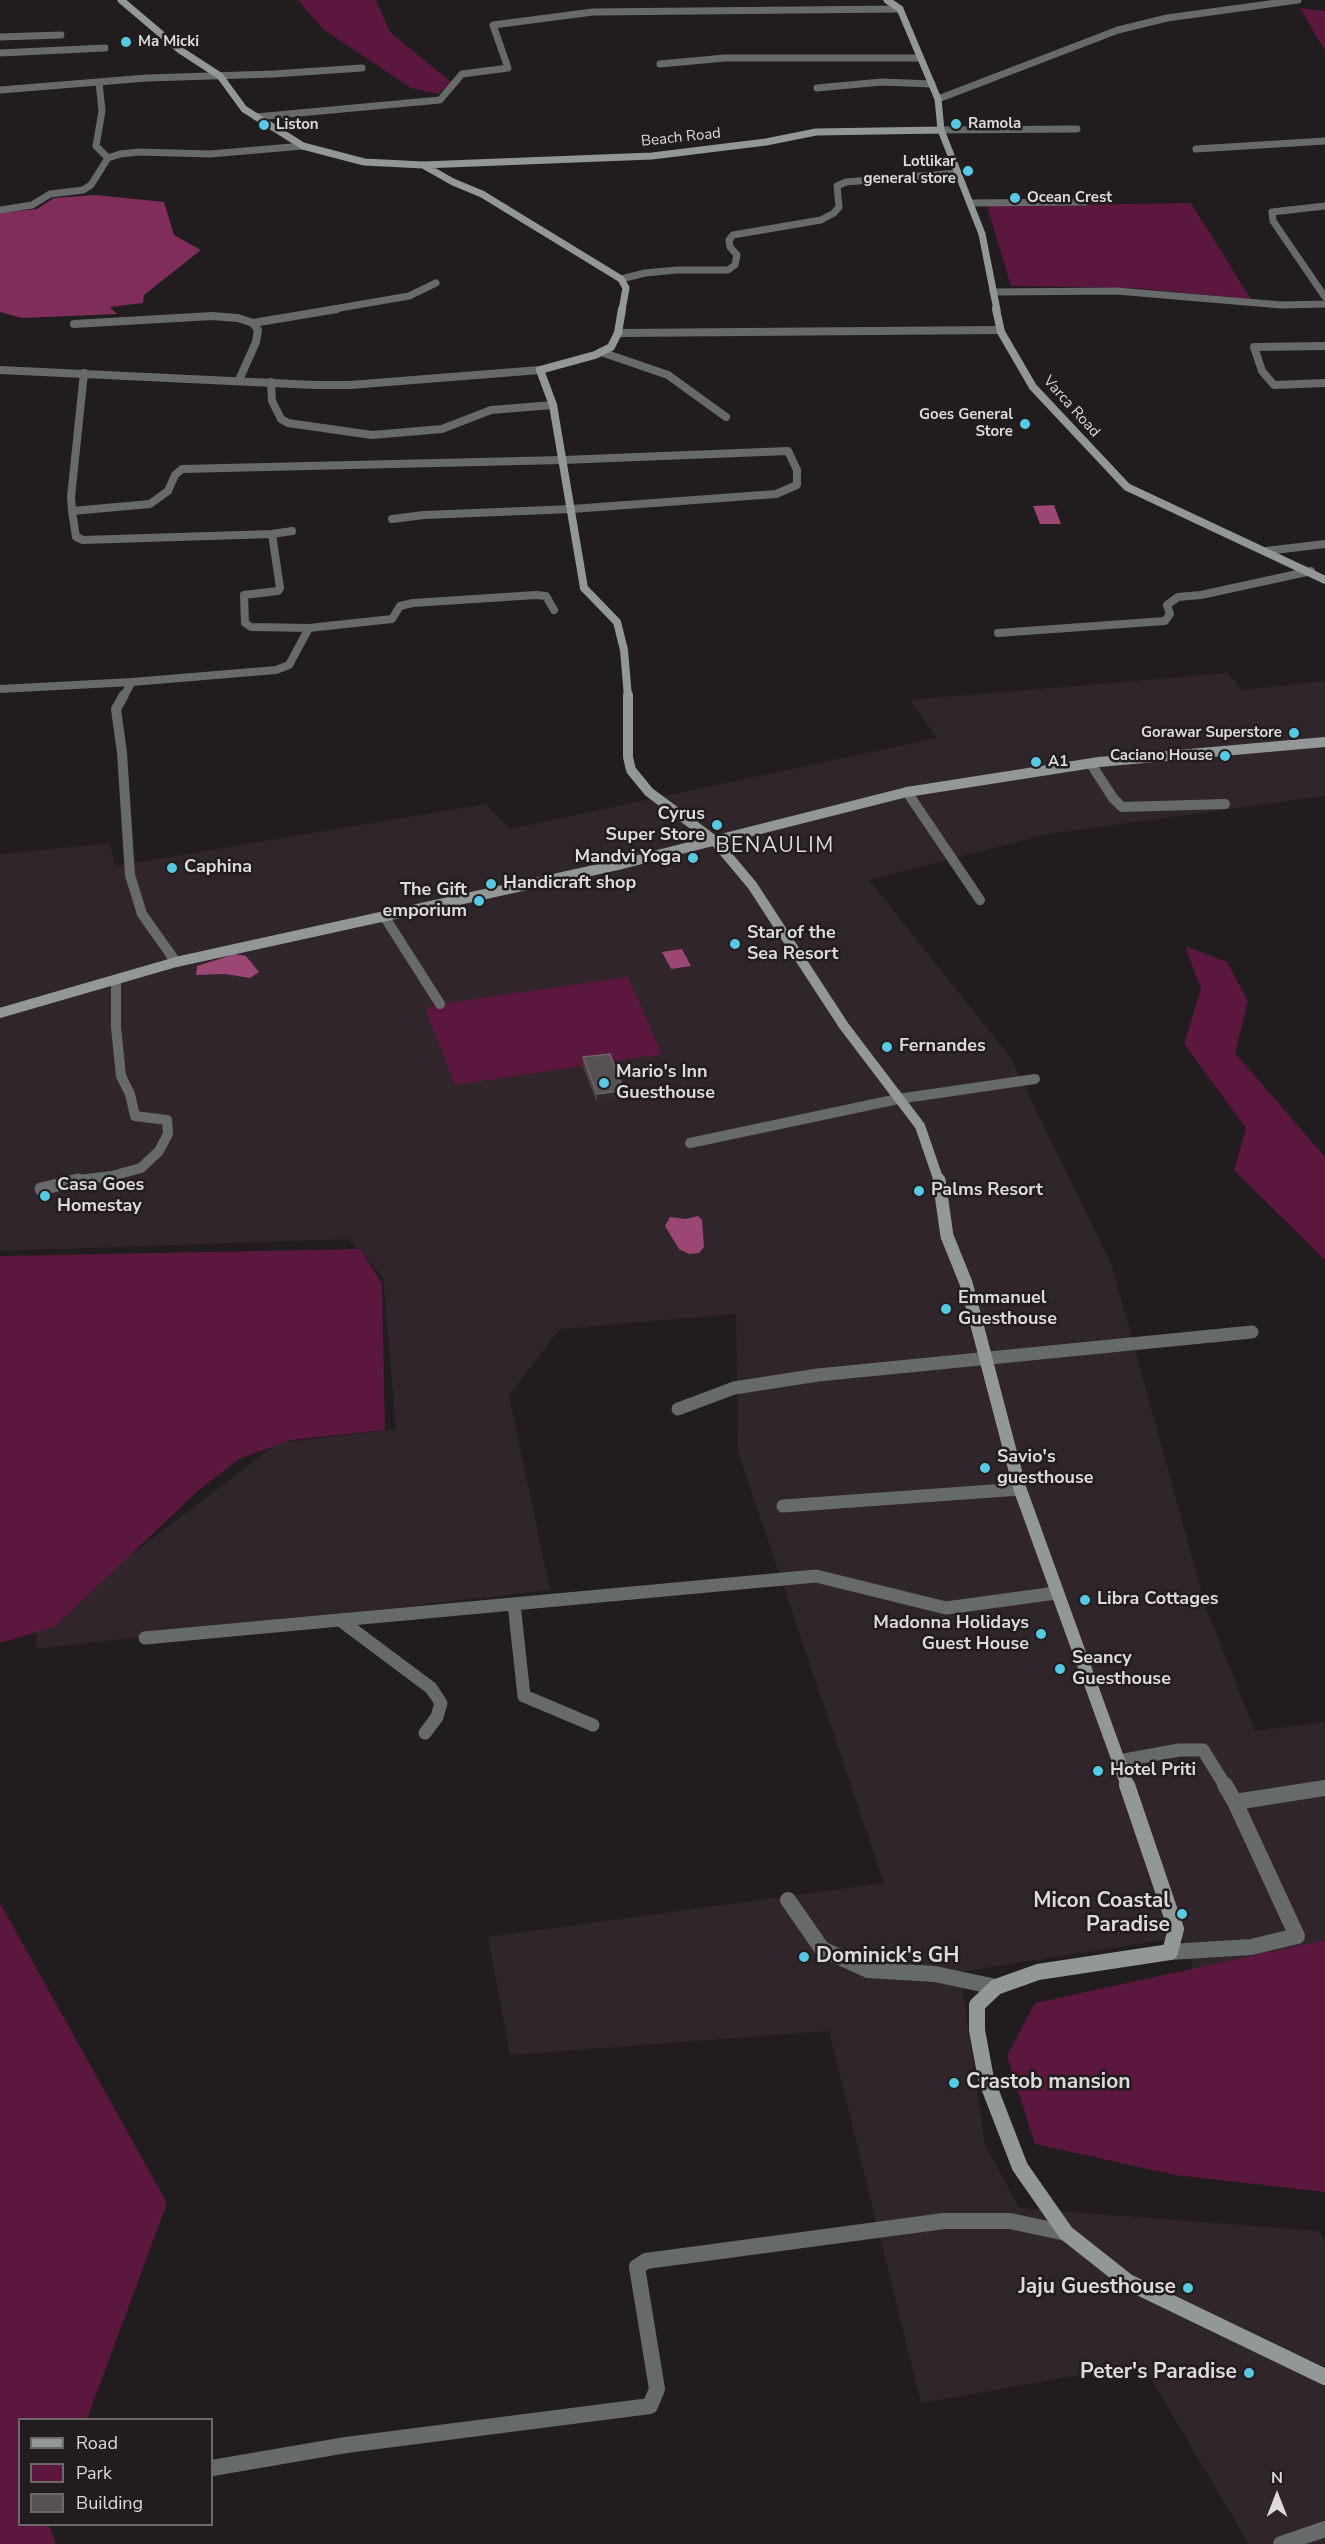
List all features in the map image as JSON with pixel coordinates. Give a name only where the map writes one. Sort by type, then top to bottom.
[{"type":"street","points":[[121,0],[180,50],[220,76]]},
{"type":"street","points":[[887,0],[900,9]]},
{"type":"street","points":[[938,99],[1118,30],[1167,18],[1298,0]]},
{"type":"street","points":[[256,117],[440,100],[462,74],[508,68],[493,25],[593,12],[900,9]]},
{"type":"street","name":"Varca Road","points":[[900,9],[938,99],[941,130],[982,234],[1000,330],[1033,387],[1127,487],[1311,571],[1325,580]]},
{"type":"street","points":[[0,37],[61,35]]},
{"type":"street","points":[[0,53],[105,48]]},
{"type":"street","points":[[660,64],[725,58],[920,58]]},
{"type":"street","points":[[0,90],[99,82],[362,68]]},
{"type":"street","name":"Beach Road","points":[[220,76],[244,109],[303,146],[364,162],[423,165],[652,156],[766,142],[816,132],[941,130]]},
{"type":"street","points":[[99,82],[102,111],[96,146],[108,158]]},
{"type":"street","points":[[817,88],[882,82],[932,84]]},
{"type":"street","points":[[941,130],[1077,129]]},
{"type":"street","points":[[1196,149],[1325,141]]},
{"type":"street","points":[[0,210],[32,206],[50,194],[83,190],[91,185],[108,158],[139,152],[210,154],[303,146]]},
{"type":"street","points":[[0,370],[350,385],[540,370],[611,347],[618,333],[626,288],[621,279],[482,194],[453,182],[423,165]]},
{"type":"street","points":[[621,279],[645,273],[677,270],[728,270],[735,265],[737,255],[730,247],[729,240],[733,235],[820,220],[834,213],[839,207],[837,186],[846,182],[958,173]]},
{"type":"street","points":[[970,203],[1085,202]]},
{"type":"street","points":[[1325,206],[1272,212],[1273,221],[1325,297]]},
{"type":"street","points":[[74,324],[212,316],[238,318],[253,323],[409,296],[436,283]]},
{"type":"street","points":[[993,292],[1117,291],[1281,305],[1325,304]]},
{"type":"street","points":[[239,380],[256,342],[258,330],[253,323]]},
{"type":"street","points":[[618,333],[1000,330]]},
{"type":"street","points":[[1325,346],[1254,347],[1262,371],[1274,385],[1325,383]]},
{"type":"street","points":[[601,352],[668,375],[726,417]]},
{"type":"street","points":[[540,370],[553,405],[584,588],[617,622],[624,650],[628,687],[628,757],[631,770],[649,792],[715,841],[752,885],[844,1026],[920,1126],[938,1173],[947,1236],[966,1282],[1020,1489],[1119,1761],[1176,1929],[1170,1952]]},
{"type":"street","points":[[84,373],[71,497],[76,537],[83,540],[272,534],[292,531]]},
{"type":"street","points":[[271,382],[272,401],[281,419],[288,423],[372,435],[442,429],[469,421],[491,410],[553,405]]},
{"type":"street","points":[[72,511],[150,504],[168,491],[175,476],[182,469],[563,460],[788,451],[797,470],[797,485],[777,495],[571,509],[424,515],[392,519]]},
{"type":"street","points":[[272,534],[280,588],[278,591],[244,595],[245,623],[251,627],[309,628],[392,619],[400,606],[450,600],[536,595],[546,596],[554,610]]},
{"type":"street","points":[[1266,551],[1325,544]]},
{"type":"street","points":[[998,633],[1165,621],[1170,614],[1167,605],[1178,597],[1201,595],[1311,571]]},
{"type":"street","points":[[0,689],[132,682],[276,670],[290,665],[309,628]]},
{"type":"street","points":[[132,682],[116,709],[122,753],[130,875],[142,914],[176,962]]},
{"type":"street","points":[[0,1013],[176,962],[622,864],[907,792],[1091,764],[1325,742]]},
{"type":"street","points":[[1091,764],[1113,798],[1122,807],[1225,804]]},
{"type":"street","points":[[907,792],[980,900]]},
{"type":"street","points":[[384,916],[440,1004]]},
{"type":"street","points":[[41,1189],[74,1180],[112,1176],[141,1168],[159,1151],[168,1134],[167,1120],[135,1116],[130,1094],[121,1076],[116,1027],[116,980]]},
{"type":"street","points":[[690,1143],[898,1099],[1035,1079]]},
{"type":"street","points":[[678,1409],[734,1388],[818,1375],[1252,1332]]},
{"type":"street","points":[[783,1506],[1020,1489]]},
{"type":"street","points":[[145,1638],[816,1576],[946,1608],[1056,1593]]},
{"type":"street","points":[[514,1604],[524,1696],[593,1725]]},
{"type":"street","points":[[339,1620],[431,1688],[441,1703],[437,1717],[425,1733]]},
{"type":"street","points":[[1119,1761],[1179,1750],[1203,1749],[1235,1802],[1297,1936],[1251,1947],[1170,1952],[1038,1972],[996,1987],[977,2005],[977,2030],[986,2079],[1020,2167],[1066,2233],[1128,2282],[1325,2377]]},
{"type":"street","points":[[1235,1802],[1325,1788]]},
{"type":"street","points":[[788,1900],[822,1949],[868,1970],[934,1974],[996,1987]]},
{"type":"street","points":[[213,2468],[346,2445],[650,2406],[657,2389],[637,2267],[646,2261],[944,2221],[1010,2221],[1066,2233]]},
{"type":"street","points":[[1281,2544],[1325,2529]]},
{"type":"shaded area","points":[[96,195],[164,202],[174,235],[201,250],[144,295],[143,303],[110,307],[117,314],[22,318],[0,312],[0,213],[37,209],[54,198]]},
{"type":"shaded area","points":[[1054,505],[1061,524],[1040,524],[1033,506]]},
{"type":"shaded area","points":[[1228,673],[1242,690],[1325,681],[1325,796],[1048,834],[869,880],[1011,1058],[1112,1266],[1206,1608],[1255,1731],[1325,1722],[1325,1940],[1194,1970],[1182,1937],[960,1972],[985,2144],[1019,2208],[1319,2231],[1325,2242],[1325,2544],[1249,2544],[1142,2364],[921,2403],[829,2031],[510,2055],[488,1937],[884,1883],[738,1452],[736,1314],[560,1329],[509,1395],[550,1590],[36,1649],[37,1626],[278,1443],[396,1429],[383,1277],[348,1239],[0,1251],[0,854],[110,843],[115,866],[485,804],[510,829],[937,738],[910,700]]},
{"type":"shaded area","points":[[682,949],[691,966],[671,969],[662,952]]},
{"type":"shaded area","points":[[235,954],[246,956],[259,972],[250,978],[225,974],[196,975],[197,966]]},
{"type":"shaded area","points":[[698,1216],[702,1220],[704,1247],[699,1253],[689,1254],[679,1249],[665,1226],[670,1217],[686,1219]]},
{"type":"green space","points":[[298,0],[376,0],[390,32],[451,82],[438,94],[411,88],[323,29]]},
{"type":"green space","points":[[1300,8],[1325,11],[1325,51]]},
{"type":"green space","points":[[1191,203],[1251,299],[1134,288],[1011,286],[987,206]]},
{"type":"green space","points":[[1185,946],[1227,962],[1248,1001],[1235,1053],[1325,1157],[1325,1260],[1234,1170],[1246,1128],[1184,1044],[1201,989]]},
{"type":"green space","points":[[628,977],[662,1054],[455,1085],[425,1008],[440,1004]]},
{"type":"green space","points":[[360,1249],[382,1284],[385,1430],[291,1440],[239,1459],[199,1490],[54,1627],[0,1643],[0,1256]]},
{"type":"green space","points":[[0,1903],[167,2203],[87,2418],[18,2418],[18,2526],[49,2526],[56,2544],[0,2544]]},
{"type":"green space","points":[[1325,1940],[1325,2192],[1175,2175],[1035,2144],[1007,2056],[1035,2003]]},
{"type":"building","name":"Mario's Inn Guesthouse","points":[[610,1054],[624,1090],[597,1094],[583,1057]]},
{"type":"place","name":"Ma Micki","points":[[126,42]]},
{"type":"place","name":"Ramola","points":[[956,124]]},
{"type":"place","name":"Liston","points":[[264,125]]},
{"type":"place","name":"Lotlikar general store","points":[[968,171]]},
{"type":"place","name":"Ocean Crest","points":[[1015,198]]},
{"type":"place","name":"Goes General Store","points":[[1025,424]]},
{"type":"place","name":"Gorawar Superstore","points":[[1294,733]]},
{"type":"place","name":"Caciano House","points":[[1225,756]]},
{"type":"place","name":"A1","points":[[1036,762]]},
{"type":"place","name":"Cyrus Super Store","points":[[717,825]]},
{"type":"place","name":"Mandvi Yoga","points":[[693,858]]},
{"type":"place","name":"Caphina","points":[[172,868]]},
{"type":"place","name":"Handicraft shop","points":[[491,884]]},
{"type":"place","name":"The Gift emporium","points":[[479,901]]},
{"type":"place","name":"Star of the Sea Resort","points":[[735,944]]},
{"type":"place","name":"Fernandes","points":[[887,1047]]},
{"type":"place","name":"Mario's Inn Guesthouse","points":[[604,1083]]},
{"type":"place","name":"Palms Resort","points":[[919,1191]]},
{"type":"place","name":"Casa Goes Homestay","points":[[45,1196]]},
{"type":"place","name":"Emmanuel Guesthouse","points":[[946,1309]]},
{"type":"place","name":"Savio's guesthouse","points":[[985,1468]]},
{"type":"place","name":"Libra Cottages","points":[[1085,1600]]},
{"type":"place","name":"Madonna Holidays Guest House","points":[[1041,1634]]},
{"type":"place","name":"Seancy Guesthouse","points":[[1060,1669]]},
{"type":"place","name":"Hotel Priti","points":[[1098,1771]]},
{"type":"place","name":"Micon Coastal Paradise","points":[[1182,1914]]},
{"type":"place","name":"Dominick's GH","points":[[804,1957]]},
{"type":"place","name":"Crastob mansion","points":[[954,2083]]},
{"type":"place","name":"Jaju Guesthouse","points":[[1188,2288]]},
{"type":"place","name":"Peter's Paradise","points":[[1249,2373]]},
{"type":"district","name":"BENAULIM","points":[[775,847]]}]
